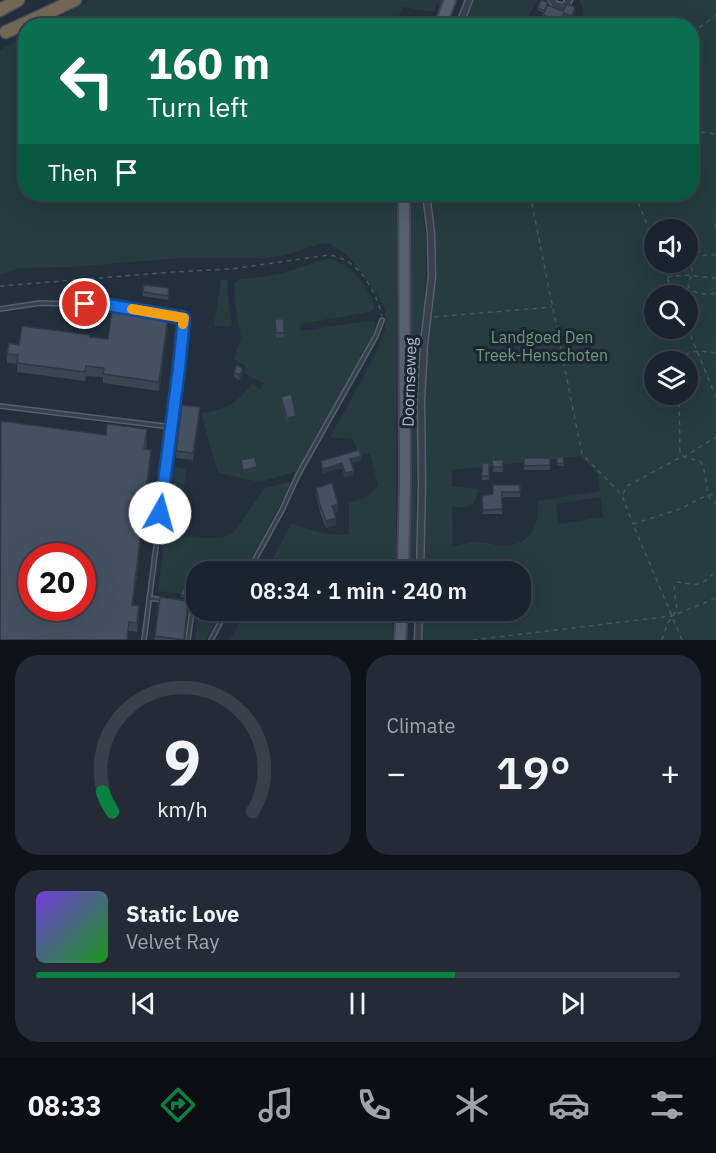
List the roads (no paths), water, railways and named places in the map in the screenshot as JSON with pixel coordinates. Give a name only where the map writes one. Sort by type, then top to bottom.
[{"type":"highway","points":[[0,10],[18,0]]},
{"type":"highway","points":[[29,18],[61,0]]},
{"type":"highway","points":[[36,18],[75,0]]},
{"type":"highway","points":[[3,33],[18,24]]},
{"type":"highway","points":[[3,33],[18,26]]},
{"type":"main road","points":[[446,18],[450,0]]},
{"type":"main road","points":[[447,18],[457,0]]},
{"type":"main road","name":"Doornseweg","points":[[403,561],[404,201]]},
{"type":"main road","points":[[400,640],[401,621]]},
{"type":"street","points":[[462,18],[469,0]]},
{"type":"street","points":[[552,0],[560,7],[569,0]]},
{"type":"street","name":"Doornseweg","points":[[420,561],[421,399],[424,344],[432,276],[431,233],[427,201]]},
{"type":"street","points":[[418,640],[419,621]]},
{"type":"lane","points":[[0,309],[40,303],[108,305],[184,318],[144,640]]},
{"type":"lane","points":[[254,561],[298,475],[376,336],[381,320]]},
{"type":"lane","points":[[0,406],[172,427]]},
{"type":"lane","points":[[149,598],[171,601]]},
{"type":"lane","points":[[182,603],[193,604],[188,640]]},
{"type":"lane","points":[[211,640],[221,621]]},
{"type":"park label","name":"Landgoed Den Treek-Henschoten","points":[[542,346]]}]
